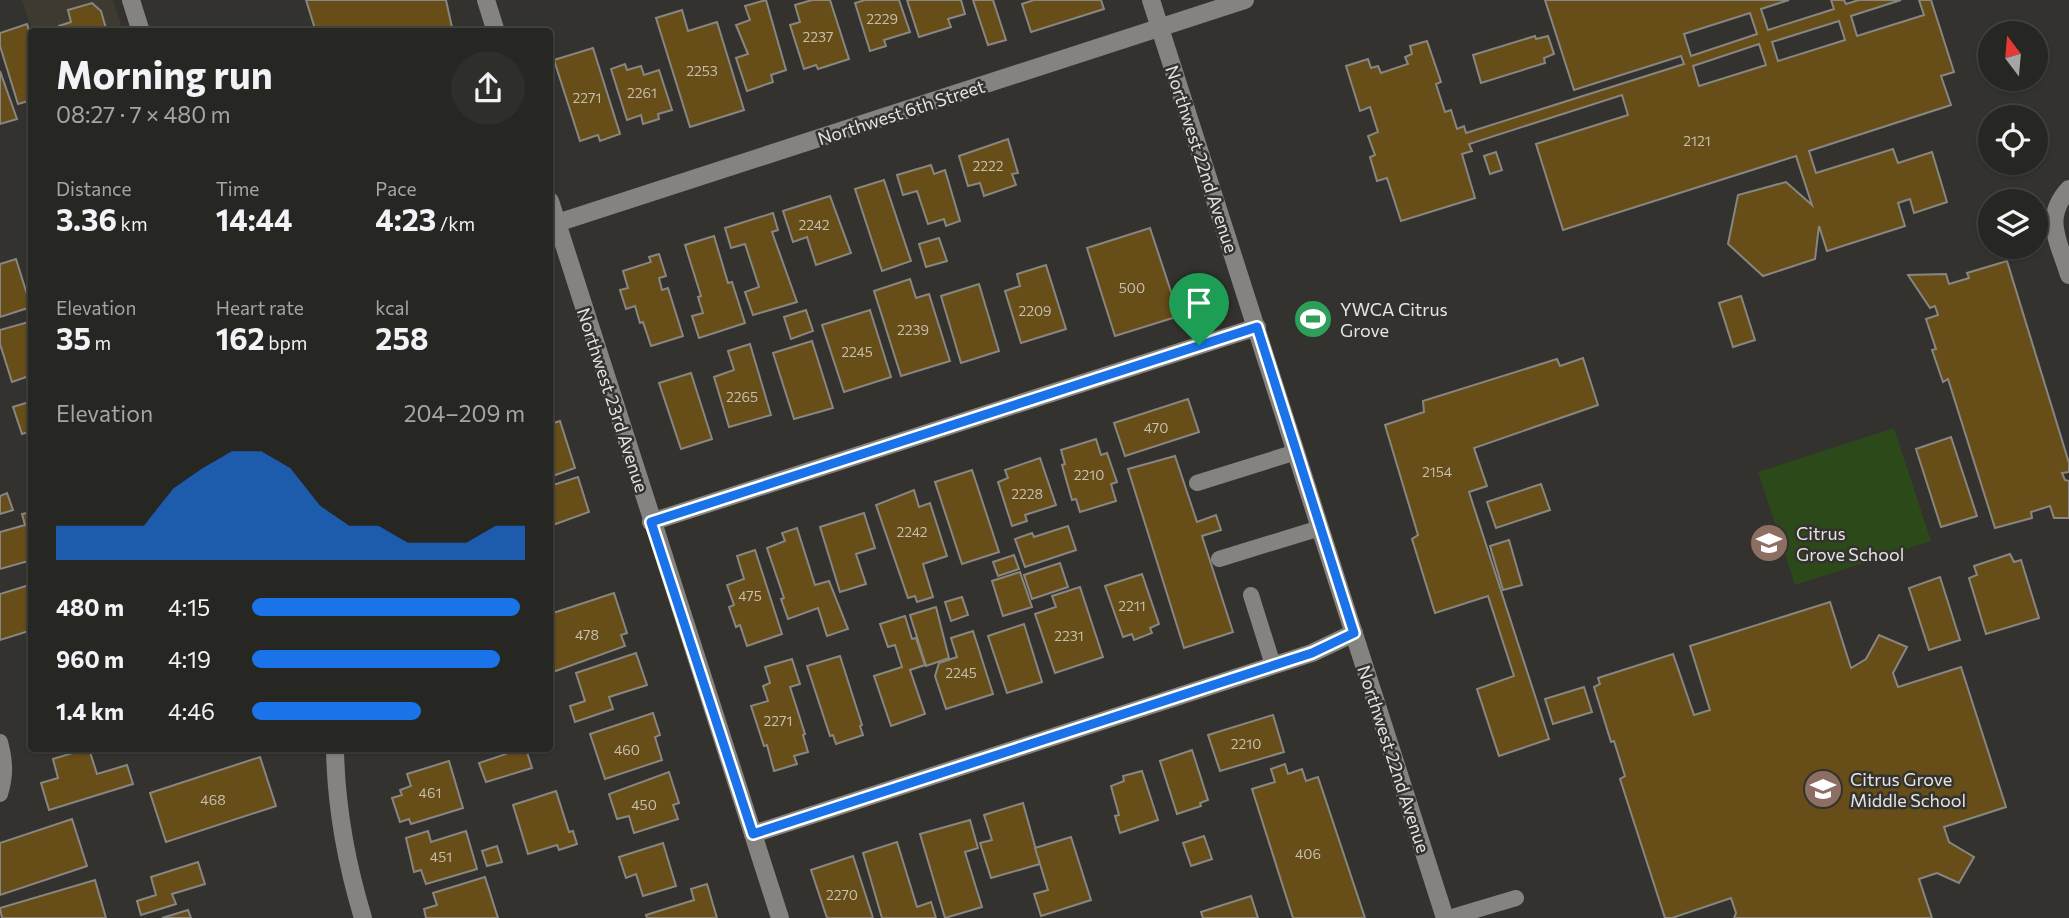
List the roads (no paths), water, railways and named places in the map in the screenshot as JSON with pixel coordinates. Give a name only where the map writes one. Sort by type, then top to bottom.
[{"type":"street","points":[[131,0],[140,28]]},
{"type":"street","points":[[486,0],[495,28]]},
{"type":"street","name":"Northwest 22nd Avenue","points":[[1151,0],[1447,918]]},
{"type":"street","name":"Northwest 6th Street","points":[[557,223],[1245,0]]},
{"type":"street","points":[[2064,194],[2054,214],[2055,232],[2069,275]]},
{"type":"street","name":"Northwest 23rd Avenue","points":[[553,210],[780,918]]},
{"type":"street","points":[[651,522],[1257,327]]},
{"type":"street","points":[[753,834],[1312,653],[1354,633]]},
{"type":"street","points":[[335,752],[340,830],[363,918]]},
{"type":"lane","points":[[1196,483],[1296,452]]},
{"type":"lane","points":[[1219,559],[1320,528]]},
{"type":"lane","points":[[1251,595],[1273,665]]},
{"type":"lane","points":[[0,742],[5,778],[0,794]]},
{"type":"lane","points":[[1447,918],[1516,898]]},
{"type":"place","name":"YWCA Citrus Grove","points":[[1313,319]]},
{"type":"place","name":"Citrus Grove School","points":[[1769,543]]},
{"type":"place","name":"Citrus Grove Middle School","points":[[1823,789]]}]
